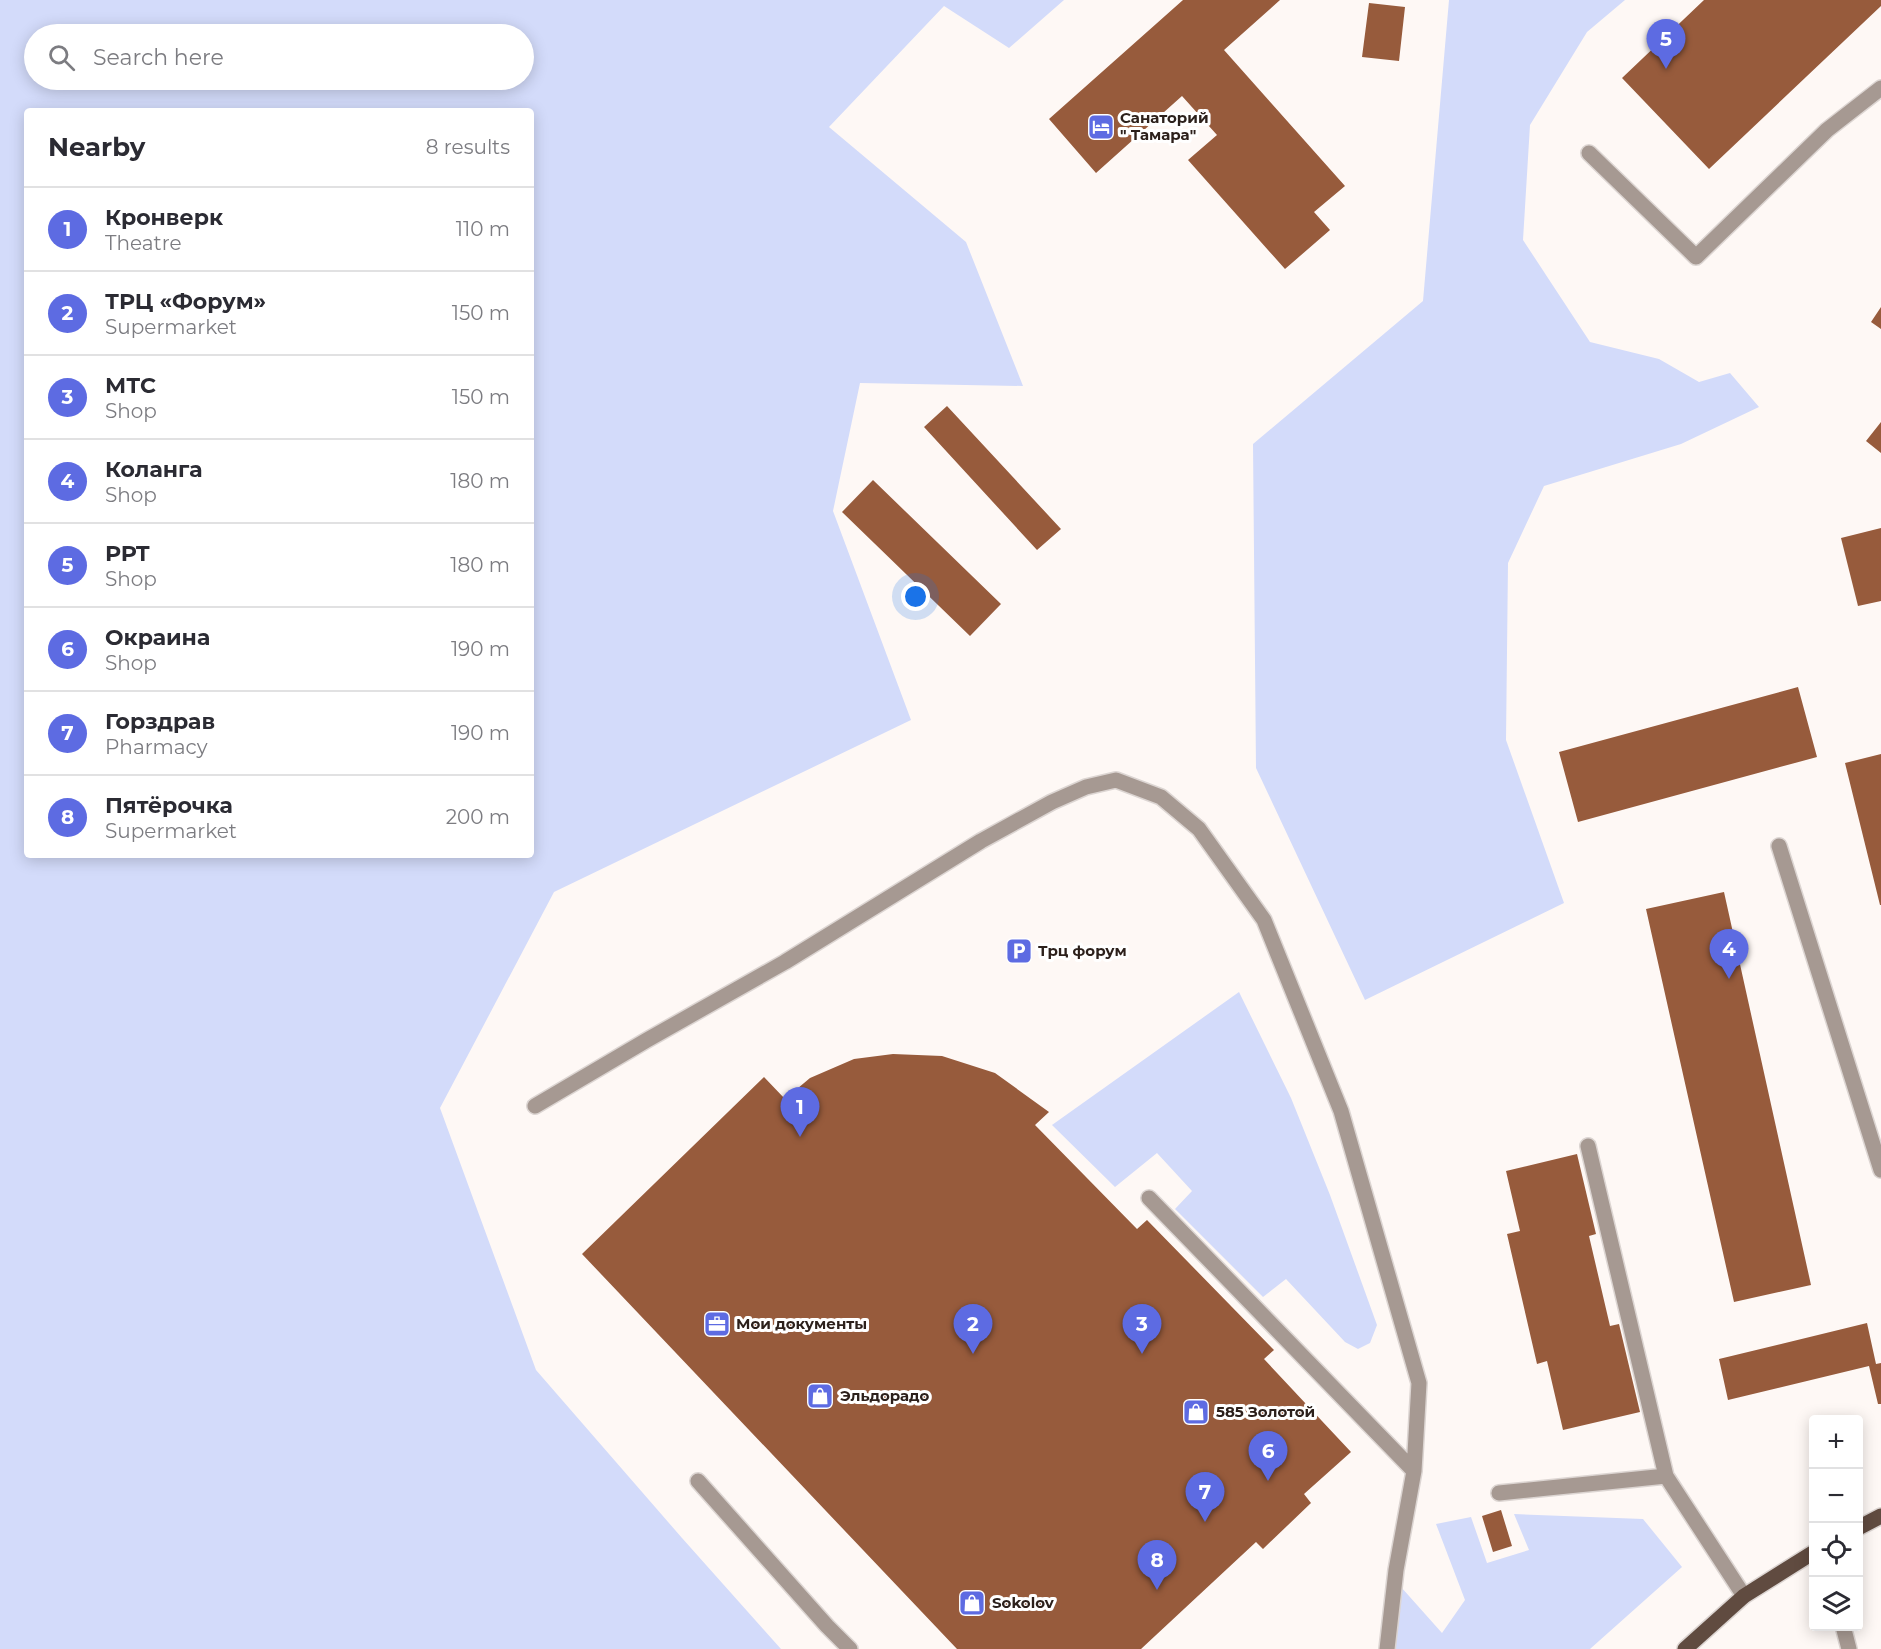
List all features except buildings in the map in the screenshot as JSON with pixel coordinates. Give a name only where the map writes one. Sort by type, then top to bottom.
[{"type":"main road","points":[[1863,1525],[1881,1516]]},
{"type":"main road","points":[[1685,1649],[1744,1596],[1809,1555]]},
{"type":"lane","points":[[1589,153],[1696,257],[1827,130],[1881,88]]},
{"type":"lane","points":[[535,1106],[785,962],[981,841],[1052,802],[1086,787],[1116,780],[1161,797],[1199,829],[1264,920],[1341,1110],[1419,1383],[1413,1471],[1396,1570],[1387,1649]]},
{"type":"lane","points":[[1779,846],[1881,1170]]},
{"type":"lane","points":[[1588,1146],[1666,1476],[1744,1596]]},
{"type":"lane","points":[[1149,1198],[1413,1471]]},
{"type":"lane","points":[[1499,1493],[1666,1476]]},
{"type":"lane","points":[[698,1481],[850,1649]]},
{"type":"lane","points":[[1844,1631],[1849,1649]]},
{"type":"shaded area","points":[[0,0],[1064,0],[1009,48],[944,6],[829,127],[966,242],[1023,386],[860,383],[833,511],[911,720],[554,892],[440,1108],[536,1370],[781,1649],[0,1649]]},
{"type":"shaded area","points":[[1449,0],[1625,0],[1587,32],[1530,125],[1523,240],[1590,342],[1659,359],[1699,382],[1730,373],[1759,407],[1681,444],[1544,486],[1508,563],[1506,740],[1564,903],[1365,1000],[1256,768],[1253,444],[1423,301]]},
{"type":"shaded area","points":[[1239,992],[1291,1098],[1330,1195],[1377,1325],[1370,1343],[1358,1349],[1345,1342],[1286,1279],[1263,1297],[1175,1209],[1192,1191],[1157,1153],[1115,1187],[1052,1125]]},
{"type":"shaded area","points":[[1514,1514],[1643,1519],[1682,1567],[1590,1649],[1392,1649],[1401,1587],[1442,1633],[1465,1600],[1436,1524],[1471,1517],[1487,1563],[1529,1550]]},
{"type":"place","name":"РРТ","points":[[1666,69]]},
{"type":"place","name":"Санаторий \" Тамара\"","points":[[1101,127]]},
{"type":"place","name":"Трц форум","points":[[1019,951]]},
{"type":"place","name":"Коланга","points":[[1729,979]]},
{"type":"place","name":"Кронверк","points":[[800,1137]]},
{"type":"place","name":"Мои документы","points":[[717,1324]]},
{"type":"place","name":"ТРЦ «Форум»","points":[[973,1354]]},
{"type":"place","name":"МТС","points":[[1142,1354]]},
{"type":"place","name":"Эльдорадо","points":[[820,1396]]},
{"type":"place","name":"585 Золотой","points":[[1196,1412]]},
{"type":"place","name":"Окраина","points":[[1268,1481]]},
{"type":"place","name":"Горздрав","points":[[1205,1522]]},
{"type":"place","name":"Пятёрочка","points":[[1157,1590]]},
{"type":"place","name":"Sokolov","points":[[972,1603]]}]
